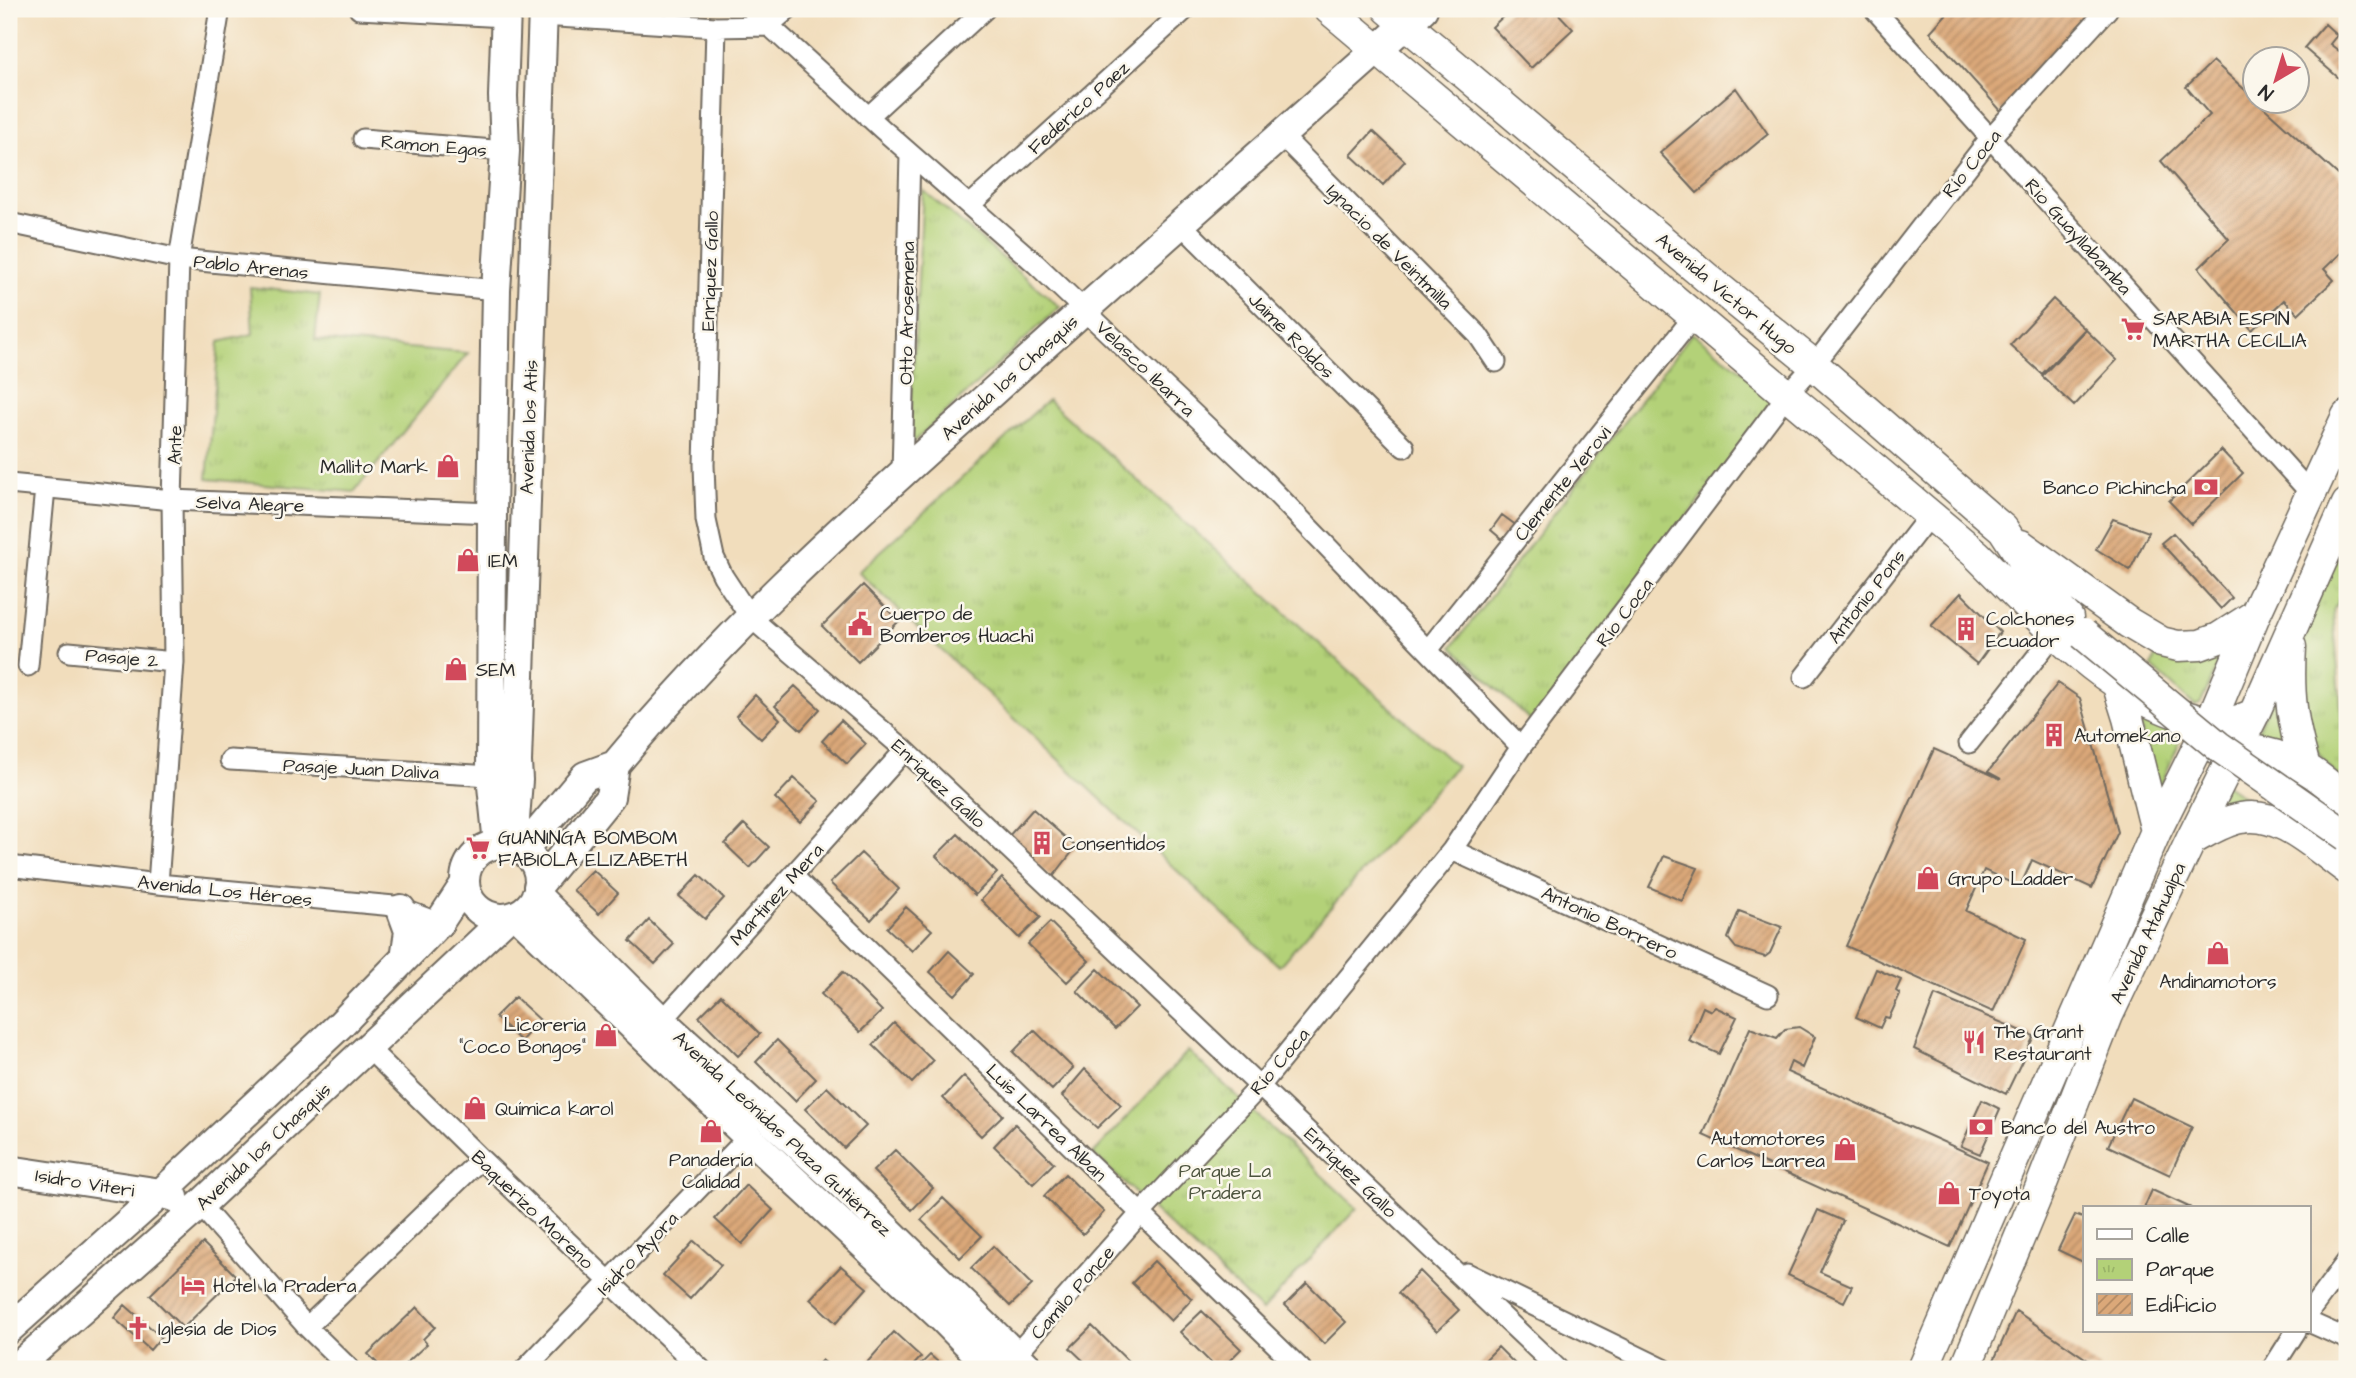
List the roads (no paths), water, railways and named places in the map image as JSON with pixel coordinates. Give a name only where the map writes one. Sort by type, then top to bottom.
[{"type":"main road","name":"Avenida Victor Hugo","points":[[1329,9],[2070,633],[2218,746],[2347,836]]},
{"type":"main road","name":"Avenida los Atis","points":[[506,13],[503,96],[505,151],[496,290],[492,513],[505,778],[511,846]]},
{"type":"main road","name":"Avenida los Atis","points":[[505,778],[517,762],[542,13]]},
{"type":"main road","name":"Avenida Victor Hugo","points":[[1406,14],[1707,278],[1814,365],[2006,534],[2070,633],[2112,681],[2173,714],[2210,723]]},
{"type":"main road","name":"Avenida los Chasquis","points":[[511,846],[563,801],[584,776],[615,765],[750,617],[902,473],[1377,49],[1406,14]]},
{"type":"main road","name":"Avenida Atahualpa","points":[[1923,1369],[2156,831],[2210,723],[2255,615],[2347,416]]},
{"type":"main road","name":"Avenida Atahualpa","points":[[1965,1369],[2108,1015],[2254,714],[2347,504]]},
{"type":"main road","points":[[2006,534],[2129,623],[2161,642],[2178,646],[2200,645],[2219,638],[2255,615]]},
{"type":"main road","name":"Avenida Victor Hugo","points":[[1976,554],[2046,595]]},
{"type":"main road","points":[[2129,623],[2134,637],[2133,651],[2112,681],[2128,718],[2156,831]]},
{"type":"main road","points":[[2292,628],[2289,679],[2291,715],[2313,773]]},
{"type":"main road","points":[[2210,723],[2232,722],[2254,714]]},
{"type":"main road","points":[[2195,754],[2238,747],[2284,758],[2313,773],[2347,800]]},
{"type":"main road","name":"Avenida los Chasquis","points":[[15,1369],[200,1205],[367,1046],[524,903],[610,797],[615,765]]},
{"type":"main road","points":[[2277,820],[2277,808],[2284,793],[2290,786],[2313,773]]},
{"type":"main road","points":[[505,778],[542,798],[563,801]]},
{"type":"main road","points":[[2191,840],[2220,825],[2259,816],[2277,820],[2347,869]]},
{"type":"main road","points":[[511,846],[536,867],[524,903],[492,917],[478,910],[469,899],[464,885],[466,870],[472,857],[484,848],[511,846]]},
{"type":"main road","name":"Avenida los Chasquis","points":[[9,1329],[161,1193],[330,1035],[439,923],[464,885]]},
{"type":"main road","name":"Avenida Leónidas Plaza Gutiérrez","points":[[524,903],[655,1030],[841,1184],[1010,1366]]},
{"type":"main road","points":[[401,909],[409,931],[405,958]]},
{"type":"main road","name":"Avenida Leónidas Plaza Gutiérrez","points":[[655,1030],[748,1137],[942,1318],[1010,1366]]},
{"type":"main road","name":"Isidro Viteri","points":[[9,1170],[161,1193],[200,1205]]},
{"type":"street","name":"Ante","points":[[158,884],[174,662],[172,500],[178,259],[220,9]]},
{"type":"street","points":[[361,9],[506,13]]},
{"type":"street","name":"Velasco Ibarra","points":[[751,9],[1084,309],[1262,480],[1521,747]]},
{"type":"street","points":[[542,13],[716,27],[768,26],[788,9]]},
{"type":"street","points":[[868,117],[985,9]]},
{"type":"street","name":"Federico Paez","points":[[971,205],[1186,9]]},
{"type":"street","name":"Rio Guayllabamba","points":[[1874,9],[2312,495]]},
{"type":"street","name":"Río Coca","points":[[1140,1214],[1261,1085],[1452,850],[1521,747],[1787,395],[1814,365],[1990,138],[2108,9]]},
{"type":"street","name":"Enriquez Gallo","points":[[716,27],[704,466],[706,520],[718,567],[750,617],[905,750],[1559,1369]]},
{"type":"street","name":"Ignacio de Veintmilla","points":[[1279,134],[1478,335],[1496,362]]},
{"type":"street","name":"Ramon Egas","points":[[363,139],[505,151]]},
{"type":"street","name":"Otto Arosemena","points":[[902,473],[910,154]]},
{"type":"street","name":"Pablo Arenas","points":[[9,223],[178,259],[496,290]]},
{"type":"street","name":"Jaime Roldos","points":[[1180,223],[1404,447]]},
{"type":"street","name":"Clemente Yerovi","points":[[1428,650],[1695,316]]},
{"type":"street","name":"Selva Alegre","points":[[9,484],[172,500],[492,513]]},
{"type":"street","points":[[28,666],[44,488]]},
{"type":"street","name":"Antonio Pons","points":[[1804,677],[1929,516]]},
{"type":"street","points":[[1969,743],[2070,633]]},
{"type":"street","name":"Pasaje 2","points":[[69,652],[174,662]]},
{"type":"street","name":"Martinez Mera","points":[[655,1030],[905,750]]},
{"type":"street","name":"Pasaje Juan Daliva","points":[[230,760],[505,778]]},
{"type":"street","name":"Antonio Borrero","points":[[1452,850],[1768,995]]},
{"type":"street","name":"Avenida Los Héroes","points":[[9,866],[158,884],[380,905],[401,909],[439,923]]},
{"type":"street","name":"Luis Larrea Alban","points":[[793,876],[1301,1369]]},
{"type":"street","name":"Baquerizo Moreno","points":[[367,1046],[701,1369]]},
{"type":"street","name":"Isidro Ayora","points":[[525,1369],[748,1137]]},
{"type":"street","points":[[307,1327],[481,1159]]},
{"type":"street","points":[[200,1205],[307,1327],[350,1369]]},
{"type":"street","name":"Camilo Ponce","points":[[1010,1366],[1140,1214]]},
{"type":"street","points":[[2310,1311],[2347,1261]]},
{"type":"street","points":[[1448,1264],[1664,1369]]},
{"type":"street","points":[[2310,1322],[2347,1339]]},
{"type":"street","points":[[2272,1369],[2295,1332]]},
{"type":"place","name":"SARABIA ESPIN MARTHA CECILIA","points":[[2133,329]]},
{"type":"place","name":"Mallito Mark","points":[[448,466]]},
{"type":"place","name":"Banco Pichincha","points":[[2206,487]]},
{"type":"place","name":"IEM","points":[[468,560]]},
{"type":"place","name":"Cuerpo de Bomberos Huachi","points":[[860,624]]},
{"type":"place","name":"Colchones Ecuador","points":[[1966,629]]},
{"type":"place","name":"SEM","points":[[456,669]]},
{"type":"place","name":"Automekano","points":[[2054,735]]},
{"type":"place","name":"Consentidos","points":[[1042,843]]},
{"type":"place","name":"GUANINGA BOMBOM FABIOLA ELIZABETH","points":[[478,848]]},
{"type":"place","name":"Grupo Ladder","points":[[1928,878]]},
{"type":"place","name":"Andinamotors","points":[[2218,953]]},
{"type":"place","name":"Licoreria \"Coco Bongos\"","points":[[606,1035]]},
{"type":"place","name":"The Grant Restaurant","points":[[1974,1042]]},
{"type":"place","name":"Química karol","points":[[475,1108]]},
{"type":"place","name":"Banco del Austro","points":[[1981,1127]]},
{"type":"place","name":"Panadería Calidad","points":[[711,1131]]},
{"type":"place","name":"Automotores Carlos Larrea","points":[[1845,1149]]},
{"type":"place","name":"Toyota","points":[[1949,1193]]},
{"type":"place","name":"Hotel la Pradera","points":[[193,1285]]},
{"type":"place","name":"Iglesia de Dios","points":[[138,1328]]},
{"type":"park label","name":"Parque La Pradera","points":[[1225,1181]]}]
